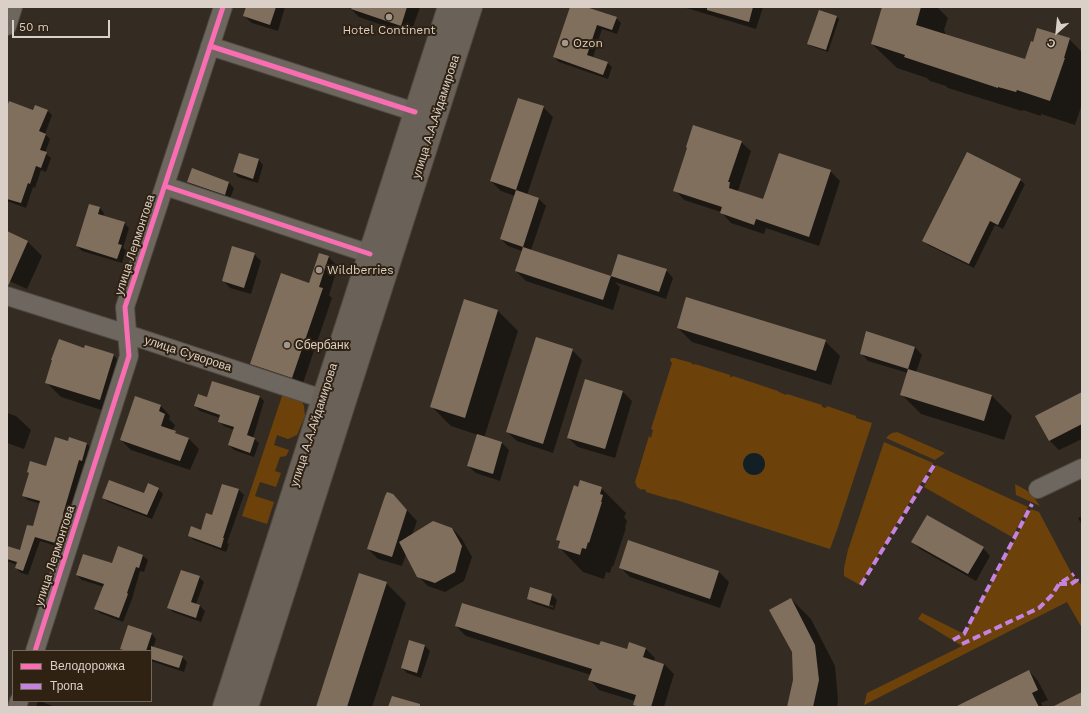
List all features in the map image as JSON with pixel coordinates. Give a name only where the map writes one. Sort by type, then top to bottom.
[{"type":"main road","name":"улица А.А.Айдамирова","points":[[224,707],[449,7]]},
{"type":"main road","name":"улица А.А.Айдамирова","points":[[247,707],[471,7]]},
{"type":"street","points":[[7,26],[13,7]]},
{"type":"street","name":"улица Лермонтова","points":[[35,650],[129,356],[125,307],[223,7]]},
{"type":"street","points":[[210,46],[416,112]]},
{"type":"street","points":[[165,186],[370,254]]},
{"type":"street","name":"улица Суворова","points":[[7,296],[323,399]]},
{"type":"street","points":[[1038,489],[1082,468]]},
{"type":"shaded area","points":[[671,358],[730,375],[730,377],[733,376],[786,395],[787,394],[822,405],[822,407],[826,408],[827,406],[872,423],[830,549],[673,499],[646,492],[646,490],[642,490],[637,487],[635,482],[649,436],[651,438],[653,430],[651,429],[672,363],[670,360]]},
{"type":"shaded area","points":[[283,393],[301,399],[304,406],[305,416],[297,435],[288,439],[277,435],[274,445],[289,450],[286,456],[280,457],[275,471],[281,473],[276,487],[260,482],[255,496],[274,502],[267,524],[242,516]]},
{"type":"shaded area","points":[[897,432],[945,453],[935,460],[886,438],[892,433]]},
{"type":"shaded area","points":[[884,442],[933,463],[860,585],[844,576],[844,568],[848,550]]},
{"type":"shaded area","points":[[750,453],[758,453],[765,460],[765,468],[758,475],[750,475],[743,468],[743,460]]},
{"type":"shaded area","points":[[936,465],[1028,507],[1012,537],[924,487]]},
{"type":"shaded area","points":[[1015,484],[1033,496],[1040,506],[1016,495]]},
{"type":"shaded area","points":[[1031,509],[1039,512],[1075,580],[1082,586],[1082,628],[1067,602],[864,705],[867,693],[962,646],[918,619],[922,613],[964,634]]},
{"type":"building","points":[[246,7],[276,7],[270,25],[243,16]]},
{"type":"building","name":"Hotel Continent","points":[[352,7],[407,7],[401,26],[351,9]]},
{"type":"building","points":[[570,7],[586,7],[617,17],[612,30],[597,25],[587,55],[608,62],[603,75],[553,57]]},
{"type":"building","points":[[707,7],[753,7],[749,22],[707,10]]},
{"type":"building","points":[[882,7],[921,7],[916,25],[1025,59],[1031,41],[1033,42],[1037,28],[1070,38],[1065,58],[1050,101],[1017,90],[1016,92],[998,88],[904,57],[905,55],[871,44]]},
{"type":"building","points":[[819,10],[837,16],[826,50],[807,44]]},
{"type":"building","points":[[518,98],[544,106],[516,190],[490,181]]},
{"type":"building","points":[[9,101],[33,110],[35,105],[48,110],[39,131],[46,134],[40,150],[47,152],[41,168],[36,166],[30,184],[28,183],[21,203],[7,199],[7,107]]},
{"type":"building","points":[[693,125],[742,141],[728,182],[730,182],[729,188],[763,199],[779,153],[831,170],[809,237],[756,219],[754,225],[720,213],[722,207],[673,191]]},
{"type":"building","points":[[967,152],[1021,179],[998,225],[990,221],[969,264],[922,241]]},
{"type":"building","points":[[239,153],[259,159],[253,179],[233,172]]},
{"type":"building","points":[[192,168],[229,182],[225,195],[187,182]]},
{"type":"building","points":[[516,190],[539,198],[523,247],[500,239]]},
{"type":"building","points":[[89,204],[100,207],[98,214],[125,222],[118,244],[122,245],[117,259],[76,246]]},
{"type":"building","points":[[7,231],[28,241],[8,286],[7,286]]},
{"type":"building","points":[[232,246],[255,253],[244,288],[222,281]]},
{"type":"building","points":[[523,247],[611,276],[603,300],[515,271]]},
{"type":"building","points":[[319,253],[329,256],[319,287],[323,288],[292,378],[250,364],[281,273],[309,283]]},
{"type":"building","points":[[618,254],[667,269],[659,292],[611,276]]},
{"type":"building","points":[[686,297],[826,340],[816,371],[677,328]]},
{"type":"building","points":[[464,299],[498,310],[465,418],[430,407]]},
{"type":"building","points":[[866,331],[915,347],[908,369],[860,354]]},
{"type":"building","points":[[536,337],[573,349],[543,444],[506,432]]},
{"type":"building","points":[[59,339],[84,348],[85,345],[114,354],[100,400],[45,383],[51,360]]},
{"type":"building","points":[[908,369],[992,395],[984,421],[900,395]]},
{"type":"building","points":[[585,379],[623,391],[605,449],[567,438]]},
{"type":"building","points":[[212,381],[260,396],[247,435],[255,438],[250,453],[228,445],[234,427],[218,422],[220,415],[194,406],[198,394],[207,397]]},
{"type":"building","points":[[1082,392],[1082,424],[1049,441],[1035,416]]},
{"type":"building","points":[[135,396],[161,405],[159,411],[165,414],[161,426],[176,431],[175,433],[189,438],[180,461],[120,440]]},
{"type":"building","points":[[477,434],[502,442],[493,474],[467,466]]},
{"type":"building","points":[[55,437],[68,441],[69,437],[87,443],[82,461],[79,460],[55,543],[35,537],[23,571],[15,568],[17,562],[7,559],[7,546],[20,550],[27,525],[33,526],[40,501],[22,496],[29,473],[27,472],[30,461],[46,466]]},
{"type":"building","points":[[109,480],[144,493],[148,483],[159,488],[147,515],[102,498]]},
{"type":"building","points":[[580,480],[602,487],[600,494],[603,495],[589,543],[588,542],[586,549],[582,548],[580,555],[558,548],[560,541],[556,540],[574,485],[578,487]]},
{"type":"building","points":[[222,484],[239,489],[221,548],[188,536],[191,526],[201,530],[206,513],[212,515]]},
{"type":"building","points":[[387,492],[393,494],[407,510],[392,557],[367,549]]},
{"type":"building","points":[[927,515],[984,547],[968,574],[911,542]]},
{"type":"building","points":[[433,521],[452,528],[462,546],[455,572],[435,583],[417,577],[399,542]]},
{"type":"building","points":[[628,540],[719,571],[710,599],[619,568]]},
{"type":"building","points":[[118,546],[143,555],[139,568],[136,567],[119,618],[94,609],[104,584],[76,575],[83,554],[112,563]]},
{"type":"building","points":[[181,570],[200,576],[191,602],[200,605],[196,618],[167,608]]},
{"type":"building","points":[[359,573],[387,582],[347,707],[316,707]]},
{"type":"building","points":[[530,587],[552,594],[549,606],[527,599]]},
{"type":"building","points":[[791,598],[815,645],[819,680],[813,707],[787,707],[793,680],[792,652],[769,610]]},
{"type":"building","points":[[462,603],[599,645],[601,641],[627,649],[629,642],[646,648],[643,657],[664,664],[651,707],[640,707],[633,705],[636,695],[588,680],[592,669],[455,626]]},
{"type":"building","points":[[128,625],[152,633],[146,650],[120,649]]},
{"type":"building","points":[[409,640],[425,645],[417,673],[401,668]]},
{"type":"building","points":[[151,646],[183,656],[179,668],[152,659]]},
{"type":"building","points":[[1029,670],[1038,690],[1032,693],[1039,707],[955,707]]},
{"type":"building","points":[[1082,692],[1082,707],[1052,707]]},
{"type":"building","points":[[392,696],[420,704],[420,707],[388,707]]},
{"type":"marked path","points":[[861,585],[936,462]]},
{"type":"marked path","points":[[953,640],[964,634],[1032,504]]},
{"type":"marked path","points":[[962,644],[1039,608],[1052,595],[1059,584],[1074,574]]},
{"type":"marked path","points":[[1059,584],[1071,584],[1077,580],[1076,577]]},
{"type":"cycle path","points":[[35,650],[129,356],[125,307],[223,7]]},
{"type":"cycle path","points":[[210,46],[415,112]]},
{"type":"cycle path","points":[[165,186],[370,254]]},
{"type":"place","name":"Hotel Continent","points":[[389,17]]},
{"type":"place","name":"Ozon","points":[[565,43]]},
{"type":"place","name":"Wildberries","points":[[319,270]]},
{"type":"place","name":"Сбербанк","points":[[287,345]]}]
